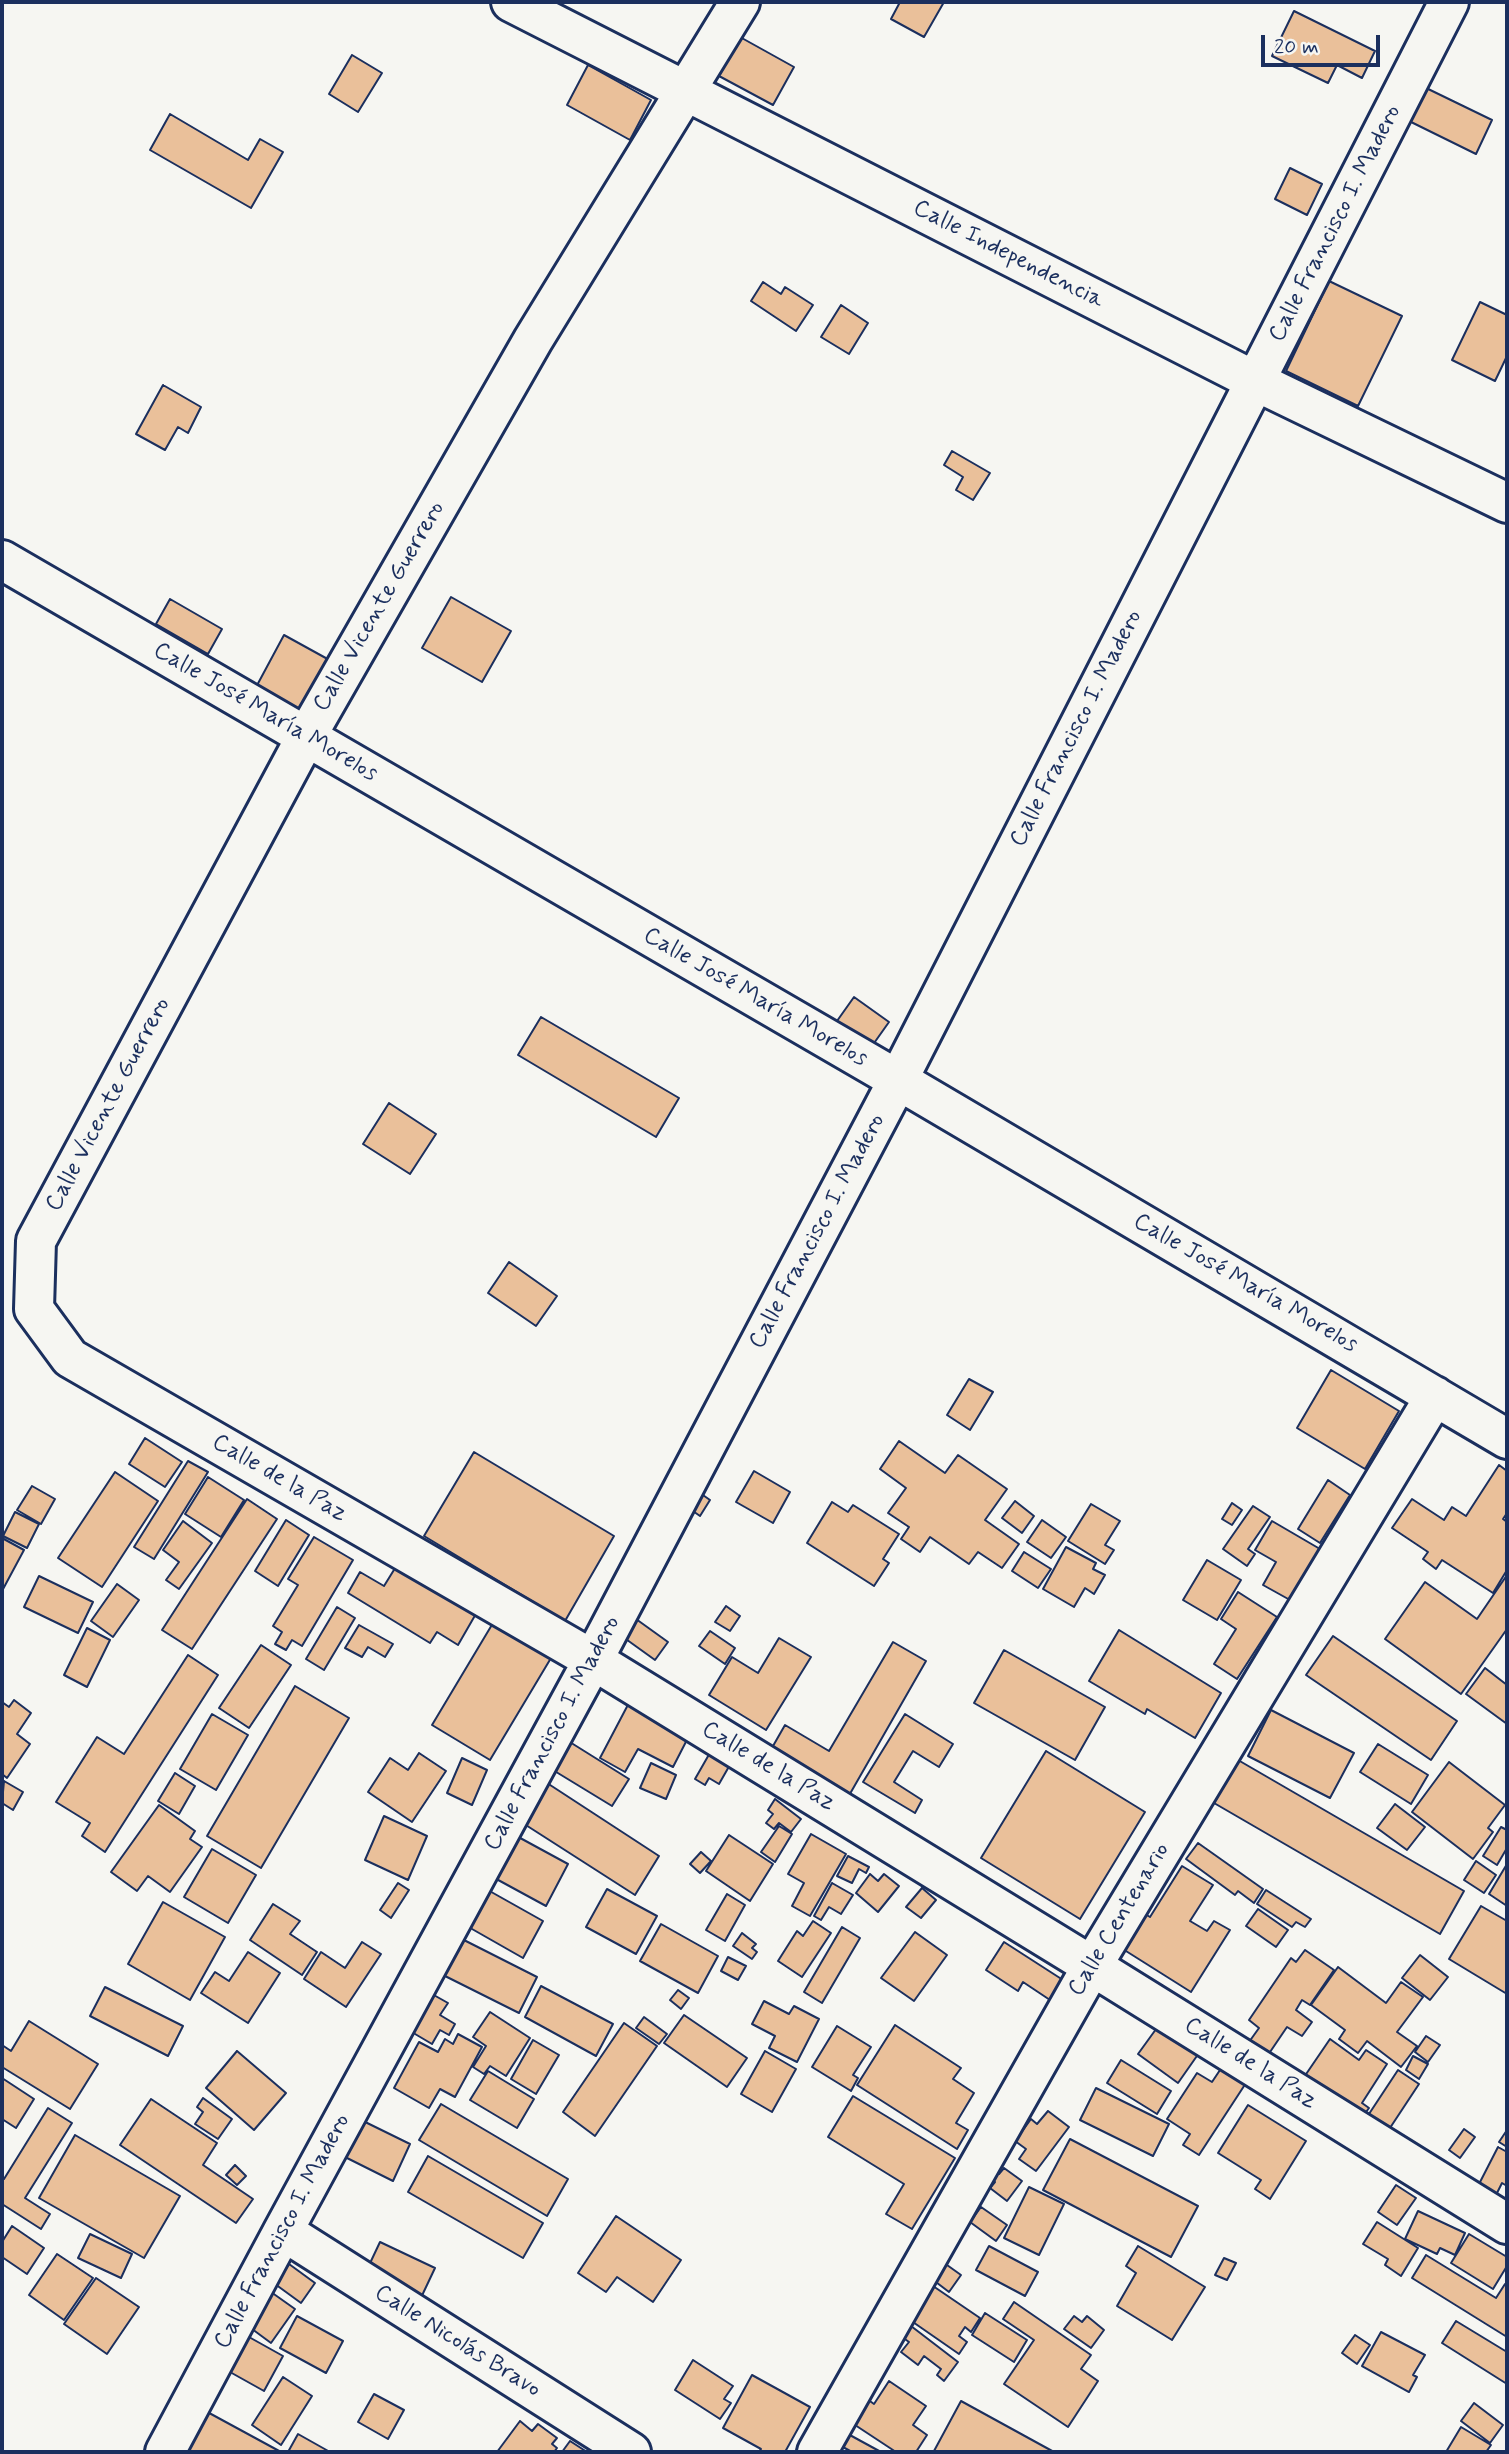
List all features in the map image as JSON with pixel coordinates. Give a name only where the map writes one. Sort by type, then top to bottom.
[{"type":"street","name":"Calle Independencia","points":[[511,2],[1255,381],[1507,503]]},
{"type":"street","name":"Calle Vicente Guerrero","points":[[34,1309],[36,1241],[306,737],[533,340],[740,2]]},
{"type":"street","name":"Calle Francisco I. Madero","points":[[165,2452],[593,1660],[898,1080],[1449,2]]},
{"type":"street","name":"Calle José María Morelos","points":[[2,560],[898,1080],[1507,1439]]},
{"type":"street","name":"Calle de la Paz","points":[[34,1309],[70,1359],[593,1660],[1093,1966],[1507,2224]]},
{"type":"street","name":"Calle Centenario","points":[[817,2452],[1093,1966],[1435,1396]]},
{"type":"street","name":"Calle Nicolás Bravo","points":[[283,2231],[632,2452]]},
{"type":"building","points":[[900,2],[944,2],[924,37],[891,19]]},
{"type":"building","points":[[1294,11],[1375,51],[1362,78],[1337,65],[1328,83],[1272,56]]},
{"type":"building","points":[[740,37],[794,67],[773,105],[719,76]]},
{"type":"building","points":[[352,55],[382,73],[358,112],[329,94]]},
{"type":"building","points":[[588,65],[651,100],[630,140],[567,105]]},
{"type":"building","points":[[1422,86],[1492,120],[1476,154],[1407,120]]},
{"type":"building","points":[[170,114],[248,160],[260,139],[283,152],[251,208],[150,150]]},
{"type":"building","points":[[1290,168],[1322,184],[1307,215],[1275,199]]},
{"type":"building","points":[[1329,281],[1402,316],[1358,406],[1286,371]]},
{"type":"building","points":[[763,282],[781,294],[785,287],[813,305],[796,331],[751,301]]},
{"type":"building","points":[[1480,302],[1507,315],[1507,356],[1495,381],[1452,360]]},
{"type":"building","points":[[841,305],[868,323],[849,354],[821,337]]},
{"type":"building","points":[[163,385],[201,407],[188,433],[178,427],[165,450],[136,434]]},
{"type":"building","points":[[952,451],[990,473],[973,500],[956,490],[963,477],[944,465]]},
{"type":"building","points":[[451,597],[511,631],[482,682],[422,648]]},
{"type":"building","points":[[170,599],[222,629],[208,654],[156,624]]},
{"type":"building","points":[[284,635],[333,662],[303,716],[255,689]]},
{"type":"building","points":[[854,997],[889,1022],[872,1046],[837,1021]]},
{"type":"building","points":[[541,1017],[679,1098],[656,1137],[518,1055]]},
{"type":"building","points":[[389,1103],[436,1134],[410,1174],[363,1144]]},
{"type":"building","points":[[509,1262],[557,1296],[536,1326],[488,1293]]},
{"type":"building","points":[[1331,1370],[1399,1411],[1365,1469],[1297,1428]]},
{"type":"building","points":[[969,1379],[993,1392],[970,1430],[947,1415]]},
{"type":"building","points":[[145,1438],[182,1462],[165,1487],[129,1464]]},
{"type":"building","points":[[899,1441],[945,1473],[958,1455],[1007,1489],[985,1520],[1019,1544],[1002,1568],[978,1552],[969,1564],[930,1537],[920,1552],[901,1539],[909,1527],[888,1513],[906,1488],[880,1469]]},
{"type":"building","points":[[474,1452],[614,1536],[565,1621],[424,1536]]},
{"type":"building","points":[[188,1461],[208,1472],[154,1559],[134,1547]]},
{"type":"building","points":[[1499,1465],[1507,1471],[1507,1513],[1503,1519],[1507,1522],[1507,1570],[1493,1593],[1442,1560],[1436,1569],[1423,1559],[1428,1552],[1392,1528],[1412,1499],[1444,1520],[1452,1507],[1466,1516]]},
{"type":"building","points":[[754,1471],[790,1492],[773,1523],[736,1502]]},
{"type":"building","points":[[115,1472],[158,1501],[102,1587],[58,1558]]},
{"type":"building","points":[[208,1477],[244,1500],[221,1537],[185,1514]]},
{"type":"building","points":[[1328,1480],[1350,1495],[1320,1543],[1298,1529]]},
{"type":"building","points":[[32,1486],[55,1499],[41,1524],[17,1510]]},
{"type":"building","points":[[700,1493],[710,1500],[700,1516],[690,1509]]},
{"type":"building","points":[[247,1499],[277,1519],[192,1649],[162,1630]]},
{"type":"building","points":[[1015,1501],[1034,1516],[1022,1533],[1002,1518]]},
{"type":"building","points":[[832,1502],[848,1512],[853,1505],[899,1534],[883,1559],[889,1563],[874,1586],[807,1543]]},
{"type":"building","points":[[1232,1503],[1242,1510],[1232,1525],[1222,1519]]},
{"type":"building","points":[[1091,1504],[1120,1521],[1105,1545],[1114,1550],[1105,1564],[1068,1541]]},
{"type":"building","points":[[1253,1506],[1270,1517],[1248,1549],[1255,1554],[1247,1566],[1223,1549]]},
{"type":"building","points":[[15,1512],[39,1524],[27,1548],[3,1536]]},
{"type":"building","points":[[286,1520],[309,1535],[278,1586],[255,1571]]},
{"type":"building","points":[[1042,1520],[1066,1537],[1051,1558],[1027,1542]]},
{"type":"building","points":[[183,1521],[212,1543],[179,1589],[166,1580],[179,1562],[163,1550]]},
{"type":"building","points":[[1272,1521],[1320,1549],[1290,1600],[1263,1585],[1276,1562],[1255,1550]]},
{"type":"building","points":[[314,1537],[353,1560],[302,1646],[292,1640],[286,1650],[275,1644],[282,1632],[273,1626],[298,1585],[288,1579]]},
{"type":"building","points":[[2,1538],[24,1550],[2,1591]]},
{"type":"building","points":[[1066,1547],[1096,1563],[1093,1569],[1105,1575],[1094,1594],[1085,1588],[1074,1607],[1043,1589]]},
{"type":"building","points":[[1024,1552],[1051,1569],[1038,1588],[1012,1571]]},
{"type":"building","points":[[1207,1560],[1241,1580],[1217,1620],[1183,1600]]},
{"type":"building","points":[[397,1565],[477,1612],[458,1645],[437,1632],[430,1643],[348,1593],[360,1572],[384,1586]]},
{"type":"building","points":[[1507,1575],[1507,1629],[1461,1694],[1385,1639],[1425,1582],[1477,1619]]},
{"type":"building","points":[[39,1576],[93,1602],[78,1633],[24,1607]]},
{"type":"building","points":[[117,1584],[139,1600],[113,1637],[91,1621]]},
{"type":"building","points":[[1238,1592],[1277,1617],[1237,1679],[1214,1664],[1236,1629],[1221,1619]]},
{"type":"building","points":[[726,1606],[740,1616],[730,1631],[715,1622]]},
{"type":"building","points":[[337,1607],[355,1618],[324,1670],[306,1659]]},
{"type":"building","points":[[496,1618],[554,1653],[490,1760],[432,1725]]},
{"type":"building","points":[[636,1619],[668,1642],[655,1660],[623,1637]]},
{"type":"building","points":[[359,1625],[393,1644],[385,1657],[368,1647],[362,1657],[345,1648]]},
{"type":"building","points":[[87,1628],[110,1640],[87,1687],[64,1675]]},
{"type":"building","points":[[1119,1630],[1221,1693],[1195,1738],[1147,1709],[1145,1714],[1089,1681]]},
{"type":"building","points":[[710,1631],[735,1648],[725,1664],[699,1646]]},
{"type":"building","points":[[1333,1636],[1457,1721],[1431,1760],[1306,1675]]},
{"type":"building","points":[[779,1638],[811,1657],[766,1730],[709,1695],[732,1657],[758,1673]]},
{"type":"building","points":[[893,1642],[926,1661],[847,1799],[769,1753],[785,1725],[829,1751]]},
{"type":"building","points":[[261,1645],[291,1665],[249,1728],[219,1708]]},
{"type":"building","points":[[1004,1650],[1105,1707],[1075,1760],[974,1703]]},
{"type":"building","points":[[188,1655],[218,1675],[105,1852],[82,1836],[90,1823],[56,1802],[97,1737],[124,1754]]},
{"type":"building","points":[[1485,1668],[1507,1685],[1507,1724],[1466,1694]]},
{"type":"building","points":[[295,1686],[349,1718],[261,1868],[207,1836]]},
{"type":"building","points":[[631,1699],[691,1732],[673,1767],[638,1749],[625,1772],[600,1758]]},
{"type":"building","points":[[14,1700],[31,1713],[17,1734],[30,1744],[7,1778],[2,1774],[2,1702],[9,1707]]},
{"type":"building","points":[[1271,1710],[1354,1753],[1330,1798],[1248,1756]]},
{"type":"building","points":[[212,1714],[248,1735],[216,1790],[180,1769]]},
{"type":"building","points":[[905,1714],[953,1744],[939,1767],[913,1751],[894,1782],[922,1800],[915,1813],[863,1782]]},
{"type":"building","points":[[565,1739],[629,1779],[612,1806],[548,1767]]},
{"type":"building","points":[[1378,1744],[1428,1775],[1411,1804],[1360,1772]]},
{"type":"building","points":[[711,1751],[731,1763],[719,1784],[709,1778],[705,1785],[695,1779]]},
{"type":"building","points":[[1046,1751],[1145,1812],[1080,1919],[981,1858]]},
{"type":"building","points":[[419,1753],[446,1771],[412,1822],[368,1792],[390,1758],[408,1770]]},
{"type":"building","points":[[462,1758],[487,1770],[472,1805],[447,1793]]},
{"type":"building","points":[[1238,1760],[1464,1891],[1440,1934],[1214,1803]]},
{"type":"building","points":[[1449,1762],[1505,1805],[1488,1828],[1493,1832],[1473,1859],[1412,1812]]},
{"type":"building","points":[[651,1763],[676,1775],[666,1799],[640,1788]]},
{"type":"building","points":[[175,1773],[195,1786],[179,1814],[158,1801]]},
{"type":"building","points":[[4,1781],[23,1792],[13,1810],[2,1803]]},
{"type":"building","points":[[544,1781],[659,1856],[635,1895],[518,1820]]},
{"type":"building","points":[[775,1799],[801,1819],[791,1832],[779,1823],[774,1829],[766,1823],[773,1814],[768,1810]]},
{"type":"building","points":[[1395,1804],[1425,1827],[1407,1850],[1377,1828]]},
{"type":"building","points":[[159,1805],[195,1831],[190,1839],[202,1847],[170,1892],[148,1876],[137,1891],[111,1872]]},
{"type":"building","points":[[384,1816],[427,1836],[408,1880],[365,1860]]},
{"type":"building","points":[[779,1826],[792,1834],[775,1862],[761,1852]]},
{"type":"building","points":[[1501,1827],[1507,1830],[1507,1848],[1497,1865],[1483,1856]]},
{"type":"building","points":[[511,1833],[568,1864],[546,1906],[489,1875]]},
{"type":"building","points":[[811,1834],[846,1854],[810,1916],[792,1906],[804,1883],[788,1874]]},
{"type":"building","points":[[729,1835],[773,1864],[750,1901],[706,1871]]},
{"type":"building","points":[[1198,1843],[1263,1889],[1254,1903],[1238,1891],[1235,1895],[1186,1859]]},
{"type":"building","points":[[212,1849],[256,1875],[228,1923],[184,1897]]},
{"type":"building","points":[[701,1852],[711,1861],[700,1873],[690,1864]]},
{"type":"building","points":[[848,1856],[869,1867],[866,1873],[859,1869],[852,1883],[837,1876]]},
{"type":"building","points":[[1476,1861],[1496,1875],[1484,1893],[1464,1880]]},
{"type":"building","points":[[1507,1864],[1507,1906],[1489,1894]]},
{"type":"building","points":[[1182,1866],[1213,1885],[1190,1921],[1207,1931],[1214,1921],[1230,1930],[1191,1992],[1118,1946],[1140,1911],[1150,1917]]},
{"type":"building","points":[[870,1874],[878,1881],[884,1874],[899,1886],[878,1912],[856,1893]]},
{"type":"building","points":[[398,1883],[409,1890],[391,1918],[380,1910]]},
{"type":"building","points":[[832,1883],[853,1895],[841,1914],[829,1907],[821,1920],[814,1916]]},
{"type":"building","points":[[922,1888],[936,1900],[921,1918],[906,1907]]},
{"type":"building","points":[[486,1889],[543,1921],[523,1958],[465,1925]]},
{"type":"building","points":[[607,1889],[657,1916],[636,1954],[586,1927]]},
{"type":"building","points":[[1266,1890],[1311,1919],[1305,1927],[1296,1922],[1292,1927],[1257,1904]]},
{"type":"building","points":[[727,1894],[745,1905],[725,1941],[706,1930]]},
{"type":"building","points":[[163,1902],[225,1937],[190,2000],[128,1964]]},
{"type":"building","points":[[273,1904],[300,1921],[290,1934],[317,1952],[302,1975],[250,1940]]},
{"type":"building","points":[[1481,1906],[1507,1921],[1507,1994],[1449,1959]]},
{"type":"building","points":[[1258,1909],[1288,1930],[1276,1947],[1246,1926]]},
{"type":"building","points":[[813,1921],[831,1933],[802,1977],[778,1961],[797,1931],[803,1936]]},
{"type":"building","points":[[661,1924],[718,1956],[698,1993],[640,1961]]},
{"type":"building","points":[[842,1927],[860,1938],[822,2003],[804,1992]]},
{"type":"building","points":[[915,1932],[947,1955],[914,2001],[881,1978]]},
{"type":"building","points":[[742,1933],[756,1944],[752,1948],[757,1952],[752,1959],[733,1946]]},
{"type":"building","points":[[456,1936],[537,1977],[519,2013],[437,1972]]},
{"type":"building","points":[[362,1942],[381,1954],[346,2007],[304,1979],[321,1952],[345,1968]]},
{"type":"building","points":[[1004,1942],[1063,1980],[1050,2000],[1023,1982],[1018,1991],[986,1970]]},
{"type":"building","points":[[1305,1950],[1334,1970],[1310,2005],[1302,2000],[1296,2010],[1312,2022],[1302,2036],[1287,2027],[1268,2055],[1249,2042],[1259,2028],[1249,2020],[1291,1958],[1296,1962]]},
{"type":"building","points":[[248,1952],[280,1973],[248,2023],[201,1993],[215,1972],[229,1981]]},
{"type":"building","points":[[1420,1955],[1448,1977],[1430,2000],[1402,1978]]},
{"type":"building","points":[[728,1957],[746,1966],[738,1980],[721,1971]]},
{"type":"building","points":[[1338,1967],[1386,2003],[1401,1982],[1423,1997],[1397,2032],[1417,2046],[1401,2067],[1367,2041],[1358,2053],[1339,2039],[1345,2030],[1311,2005]]},
{"type":"building","points":[[541,1986],[613,2024],[596,2056],[525,2017]]},
{"type":"building","points":[[105,1987],[183,2026],[168,2056],[90,2016]]},
{"type":"building","points":[[678,1990],[689,1998],[681,2009],[670,2000]]},
{"type":"building","points":[[432,1994],[448,2003],[440,2015],[455,2024],[449,2035],[440,2030],[432,2044],[410,2031]]},
{"type":"building","points":[[764,2001],[789,2014],[794,2006],[819,2019],[797,2062],[769,2048],[775,2036],[752,2024]]},
{"type":"building","points":[[490,2012],[530,2038],[506,2076],[490,2066],[484,2074],[473,2067],[486,2046],[473,2037]]},
{"type":"building","points":[[684,2015],[747,2058],[727,2087],[664,2043]]},
{"type":"building","points":[[644,2017],[667,2034],[659,2044],[636,2028]]},
{"type":"building","points":[[29,2021],[98,2064],[70,2109],[2,2067],[2,2045],[11,2051]]},
{"type":"building","points":[[624,2023],[657,2046],[595,2136],[563,2112]]},
{"type":"building","points":[[895,2025],[961,2068],[953,2079],[974,2093],[956,2123],[968,2130],[957,2149],[857,2085]]},
{"type":"building","points":[[1159,2025],[1199,2053],[1178,2083],[1138,2054]]},
{"type":"building","points":[[837,2026],[871,2047],[853,2075],[858,2078],[851,2091],[812,2067]]},
{"type":"building","points":[[458,2034],[482,2047],[455,2097],[440,2089],[429,2108],[394,2088],[419,2042],[438,2052],[445,2039],[453,2044]]},
{"type":"building","points":[[1426,2036],[1440,2045],[1428,2062],[1415,2052]]},
{"type":"building","points":[[1330,2039],[1359,2060],[1366,2050],[1387,2064],[1362,2103],[1369,2108],[1358,2123],[1300,2083]]},
{"type":"building","points":[[533,2040],[559,2055],[536,2094],[511,2079]]},
{"type":"building","points":[[237,2051],[286,2093],[254,2130],[206,2088]]},
{"type":"building","points":[[765,2051],[796,2069],[772,2112],[741,2094]]},
{"type":"building","points":[[1413,2056],[1428,2064],[1419,2079],[1406,2070]]},
{"type":"building","points":[[1121,2060],[1171,2091],[1157,2114],[1107,2083]]},
{"type":"building","points":[[1222,2067],[1246,2083],[1199,2155],[1183,2145],[1190,2134],[1167,2119],[1197,2073],[1212,2082]]},
{"type":"building","points":[[1398,2070],[1419,2084],[1386,2134],[1365,2120]]},
{"type":"building","points":[[488,2071],[534,2099],[517,2128],[470,2100]]},
{"type":"building","points":[[2,2078],[34,2099],[16,2128],[2,2119]]},
{"type":"building","points":[[1096,2088],[1169,2124],[1153,2156],[1080,2120]]},
{"type":"building","points":[[853,2096],[955,2158],[912,2229],[886,2214],[904,2184],[828,2137]]},
{"type":"building","points":[[203,2098],[232,2119],[218,2139],[195,2124],[203,2112],[197,2107]]},
{"type":"building","points":[[151,2099],[217,2143],[203,2165],[253,2199],[236,2223],[120,2145]]},
{"type":"building","points":[[441,2104],[568,2179],[547,2216],[419,2140]]},
{"type":"building","points":[[1248,2105],[1306,2141],[1270,2199],[1255,2189],[1261,2180],[1218,2153]]},
{"type":"building","points":[[48,2108],[72,2123],[25,2198],[50,2214],[41,2229],[2,2204],[2,2178],[4,2179]]},
{"type":"building","points":[[1048,2111],[1069,2127],[1036,2171],[1019,2159],[1026,2149],[1015,2141],[1031,2119],[1037,2124]]},
{"type":"building","points":[[355,2117],[410,2144],[393,2181],[337,2153]]},
{"type":"building","points":[[1464,2129],[1475,2137],[1460,2158],[1449,2150]]},
{"type":"building","points":[[1507,2130],[1507,2147],[1499,2142]]},
{"type":"building","points":[[75,2135],[180,2196],[144,2258],[39,2198]]},
{"type":"building","points":[[1070,2139],[1198,2206],[1171,2257],[1043,2190]]},
{"type":"building","points":[[1498,2147],[1507,2152],[1507,2186],[1502,2183],[1496,2195],[1478,2186]]},
{"type":"building","points":[[428,2156],[543,2223],[523,2258],[408,2192]]},
{"type":"building","points":[[235,2165],[246,2176],[237,2185],[226,2175]]},
{"type":"building","points":[[1004,2168],[1022,2181],[1007,2201],[990,2188],[995,2182],[990,2178]]},
{"type":"building","points":[[1396,2185],[1416,2198],[1397,2225],[1378,2212]]},
{"type":"building","points":[[1029,2187],[1064,2204],[1039,2255],[1004,2238]]},
{"type":"building","points":[[981,2207],[1007,2225],[996,2241],[970,2222]]},
{"type":"building","points":[[1418,2211],[1465,2233],[1455,2255],[1440,2248],[1437,2254],[1405,2239]]},
{"type":"building","points":[[616,2216],[681,2260],[653,2302],[617,2277],[606,2292],[578,2273]]},
{"type":"building","points":[[1377,2222],[1418,2248],[1401,2276],[1385,2265],[1388,2259],[1363,2244]]},
{"type":"building","points":[[12,2226],[44,2248],[27,2274],[2,2257],[2,2242]]},
{"type":"building","points":[[90,2234],[132,2254],[121,2278],[78,2258]]},
{"type":"building","points":[[1469,2234],[1507,2257],[1507,2266],[1493,2289],[1451,2263]]},
{"type":"building","points":[[380,2242],[435,2268],[418,2304],[363,2278]]},
{"type":"building","points":[[989,2246],[1038,2272],[1025,2296],[976,2270]]},
{"type":"building","points":[[1138,2246],[1205,2287],[1172,2340],[1117,2306],[1136,2273],[1126,2266]]},
{"type":"building","points":[[57,2254],[93,2278],[64,2320],[29,2295]]},
{"type":"building","points":[[1426,2255],[1496,2298],[1505,2284],[1507,2285],[1507,2337],[1412,2278]]},
{"type":"building","points":[[1224,2258],[1236,2263],[1227,2280],[1215,2275]]},
{"type":"building","points":[[940,2260],[961,2275],[949,2292],[928,2276]]},
{"type":"building","points":[[289,2264],[315,2283],[301,2303],[275,2284]]},
{"type":"building","points":[[96,2278],[139,2307],[107,2354],[64,2324]]},
{"type":"building","points":[[933,2286],[980,2318],[971,2332],[965,2327],[959,2336],[967,2342],[959,2354],[910,2320]]},
{"type":"building","points":[[271,2292],[295,2309],[271,2343],[248,2326]]},
{"type":"building","points":[[1014,2302],[1091,2355],[1081,2369],[1098,2381],[1068,2427],[1004,2384],[1034,2340],[1003,2319]]},
{"type":"building","points":[[985,2313],[1027,2340],[1014,2362],[972,2335]]},
{"type":"building","points":[[297,2316],[343,2341],[326,2373],[280,2348]]},
{"type":"building","points":[[1074,2316],[1082,2322],[1087,2316],[1104,2330],[1091,2348],[1064,2329]]},
{"type":"building","points":[[1456,2321],[1507,2352],[1507,2384],[1442,2343]]},
{"type":"building","points":[[911,2326],[958,2362],[944,2381],[937,2375],[941,2369],[924,2356],[918,2365],[901,2352],[909,2342],[902,2337]]},
{"type":"building","points":[[240,2332],[283,2356],[264,2391],[221,2367]]},
{"type":"building","points":[[1381,2332],[1425,2355],[1413,2375],[1417,2377],[1409,2392],[1362,2366]]},
{"type":"building","points":[[1355,2335],[1370,2345],[1357,2364],[1342,2353]]},
{"type":"building","points":[[693,2360],[733,2386],[724,2399],[731,2403],[720,2419],[675,2390]]},
{"type":"building","points":[[752,2375],[810,2407],[785,2452],[759,2452],[761,2449],[723,2428]]},
{"type":"building","points":[[283,2377],[312,2396],[281,2445],[252,2425]]},
{"type":"building","points":[[889,2381],[926,2406],[913,2425],[927,2435],[916,2452],[896,2452],[852,2423],[867,2399],[874,2404]]},
{"type":"building","points":[[374,2394],[404,2410],[388,2439],[358,2422]]},
{"type":"building","points":[[961,2401],[1054,2452],[934,2451]]},
{"type":"building","points":[[1474,2403],[1503,2425],[1490,2443],[1461,2421]]},
{"type":"building","points":[[200,2408],[281,2452],[190,2452],[180,2447]]},
{"type":"building","points":[[520,2421],[532,2431],[538,2424],[557,2438],[552,2444],[557,2448],[554,2452],[497,2452]]},
{"type":"building","points":[[1461,2427],[1491,2445],[1486,2452],[1446,2452]]},
{"type":"building","points":[[298,2434],[330,2452],[288,2452]]},
{"type":"building","points":[[848,2434],[881,2452],[852,2452],[841,2446]]},
{"type":"building","points":[[570,2441],[587,2452],[562,2452]]}]
